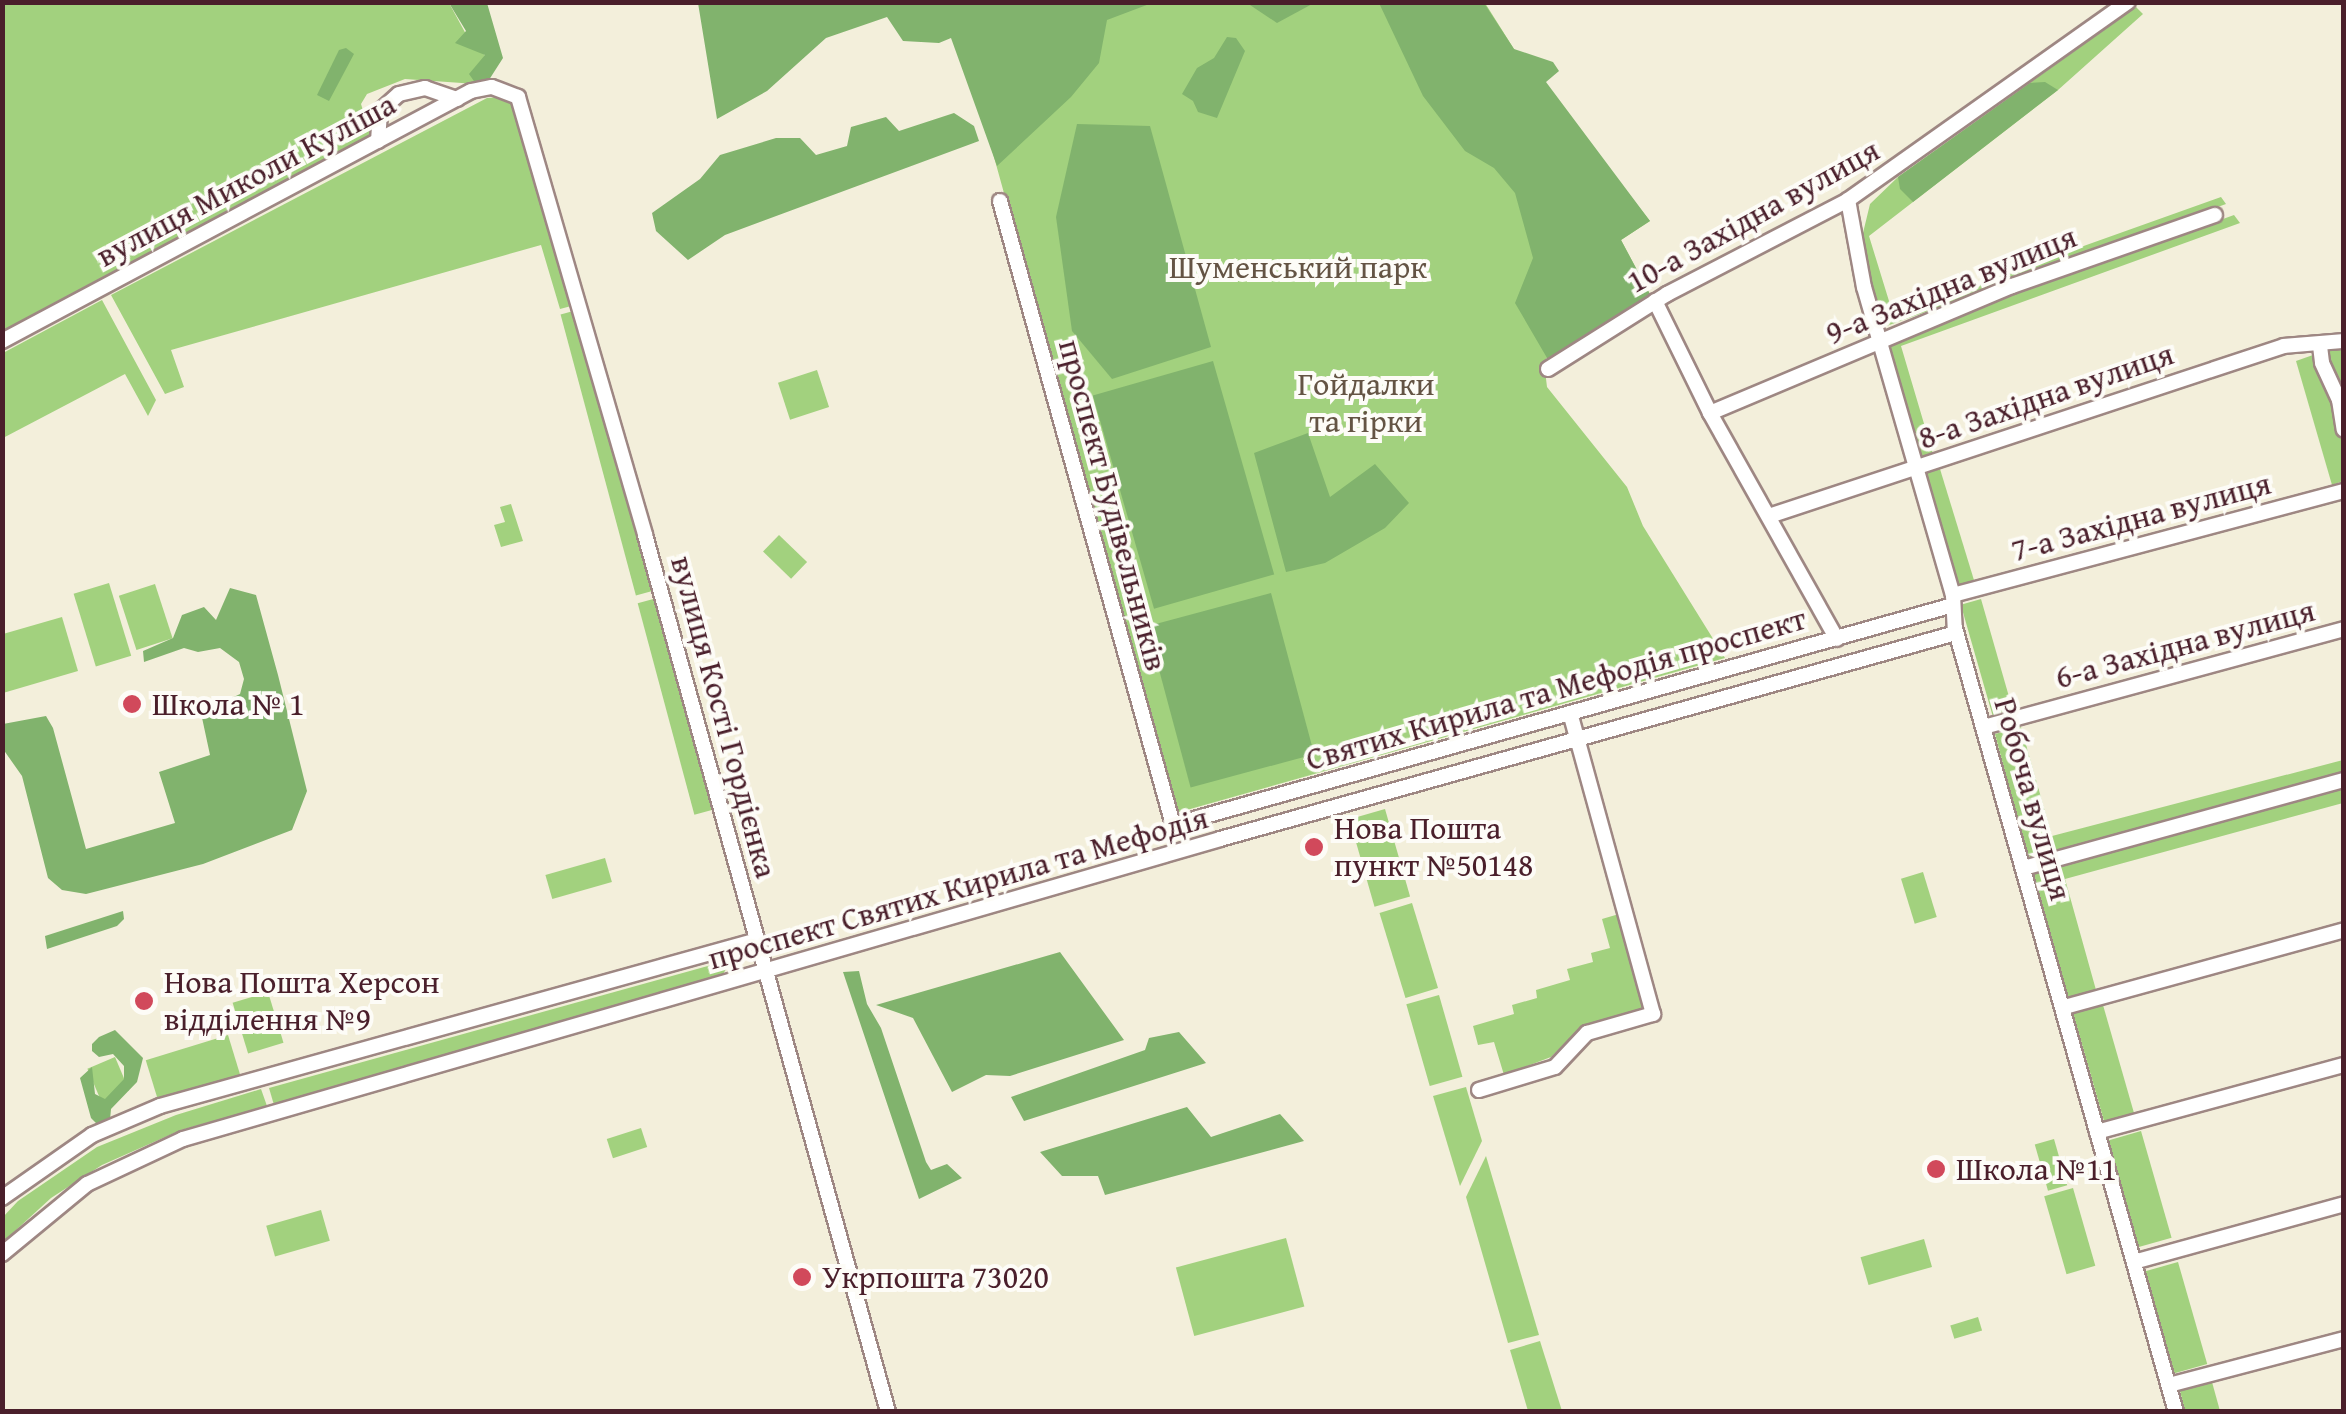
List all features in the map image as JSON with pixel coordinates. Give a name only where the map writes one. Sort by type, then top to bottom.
[{"type":"street","name":"10-а Західна вулиця","points":[[1548,369],[1655,302],[1848,200],[2128,2]]},
{"type":"street","name":"вулиця Миколи Куліша","points":[[2,341],[457,98],[492,87],[518,97]]},
{"type":"street","points":[[378,141],[380,111],[399,94],[425,88],[457,98]]},
{"type":"street","name":"вулиця Кості Гордієнка","points":[[518,97],[888,1412]]},
{"type":"street","name":"проспект Будівельників","points":[[1000,200],[1173,825]]},
{"type":"street","name":"Робоча вулиця","points":[[1848,200],[1864,287],[1953,600],[1956,632],[2176,1412]]},
{"type":"street","name":"9-а Західна вулиця","points":[[1710,414],[2012,286],[2214,214]]},
{"type":"street","points":[[1655,302],[1710,414],[1837,639]]},
{"type":"street","name":"8-а Західна вулиця","points":[[1769,516],[2284,346],[2344,341]]},
{"type":"street","points":[[2320,346],[2322,363],[2339,400],[2344,430]]},
{"type":"street","name":"7-а Західна вулиця","points":[[1953,600],[2344,491]]},
{"type":"street","name":"Святих Кирила та Мефодія проспект","points":[[1173,825],[1837,639],[1953,600]]},
{"type":"street","name":"6-а Західна вулиця","points":[[1984,728],[2344,630]]},
{"type":"street","name":"проспект Святих Кирила та Мефодія","points":[[2,1254],[86,1184],[183,1140],[1956,632]]},
{"type":"street","points":[[1479,1090],[1554,1067],[1587,1033],[1653,1014],[1570,713]]},
{"type":"street","points":[[2024,868],[2344,780]]},
{"type":"street","points":[[2065,1008],[2344,930]]},
{"type":"street","name":"проспект Святих Кирила та Мефодія","points":[[2,1198],[92,1135],[160,1106],[757,940]]},
{"type":"street","points":[[2097,1132],[2344,1065]]},
{"type":"street","points":[[2134,1262],[2344,1204]]},
{"type":"street","points":[[2169,1386],[2344,1338]]},
{"type":"green space","points":[[698,2],[1152,3],[1107,20],[1099,63],[1071,97],[997,166],[951,38],[939,43],[903,41],[887,17],[826,38],[767,91],[717,119]]},
{"type":"green space","points":[[1247,2],[1314,3],[1277,23]]},
{"type":"green space","points":[[2,3],[449,3],[473,47],[485,55],[476,84],[405,79],[367,94],[361,104],[371,136],[3,331]]},
{"type":"green space","points":[[449,3],[487,3],[503,58],[487,83],[476,84],[469,74],[485,55],[455,43],[466,31]]},
{"type":"green space","name":"Шуменський парк","points":[[944,3],[1485,3],[1514,49],[1650,221],[1621,240],[1652,298],[1554,348],[1544,362],[1547,387],[1627,487],[1643,526],[1725,658],[1176,813],[959,31]]},
{"type":"green space","points":[[1379,3],[1484,3],[1514,49],[1553,62],[1559,71],[1546,82],[1650,221],[1621,240],[1652,298],[1550,363],[1515,303],[1533,258],[1515,193],[1494,168],[1465,151],[1423,96]]},
{"type":"green space","points":[[2136,7],[2143,14],[2058,90],[1869,236],[1893,314],[2221,197],[2226,204],[1881,328],[1865,273],[1863,233],[1870,204],[1898,177]]},
{"type":"green space","points":[[1227,37],[1236,38],[1245,51],[1217,118],[1198,112],[1193,101],[1182,94],[1197,68],[1214,58]]},
{"type":"green space","points":[[346,48],[354,54],[329,101],[317,95],[339,50]]},
{"type":"green space","points":[[2045,82],[2058,90],[1913,202],[1900,189],[1898,177],[2030,83]]},
{"type":"green space","points":[[487,98],[512,101],[517,112],[575,305],[560,309],[541,245],[171,350],[184,387],[165,394],[111,295]]},
{"type":"green space","points":[[954,113],[974,126],[979,141],[725,235],[688,260],[656,231],[652,213],[700,179],[720,155],[776,138],[800,138],[816,155],[847,146],[851,127],[886,117],[899,131]]},
{"type":"green space","points":[[1077,124],[1150,126],[1211,347],[1112,379],[1072,331],[1056,217]]},
{"type":"green space","points":[[2234,215],[2240,223],[1901,346],[1933,454],[1920,458],[1889,346],[1895,338]]},
{"type":"green space","points":[[102,300],[156,400],[148,416],[125,374],[3,438],[3,353]]},
{"type":"green space","points":[[577,310],[652,591],[636,595],[561,314]]},
{"type":"green space","points":[[2343,346],[2343,406],[2324,351]]},
{"type":"green space","points":[[2313,355],[2336,401],[2343,447],[2343,481],[2332,485],[2296,361]]},
{"type":"green space","points":[[1213,361],[1274,574],[1154,609],[1093,395]]},
{"type":"green space","points":[[817,370],[829,407],[790,420],[778,383]]},
{"type":"green space","points":[[1308,433],[1330,497],[1375,464],[1409,503],[1385,528],[1325,563],[1286,572],[1254,453]]},
{"type":"green space","points":[[1940,469],[1975,583],[1959,588],[1924,474]]},
{"type":"green space","points":[[511,504],[523,541],[501,547],[494,525],[505,522],[500,507]]},
{"type":"green space","points":[[779,535],[807,562],[791,579],[763,552]]},
{"type":"green space","points":[[109,583],[131,656],[96,666],[74,594]]},
{"type":"green space","points":[[155,584],[173,638],[136,650],[119,596]]},
{"type":"green space","points":[[230,588],[256,595],[278,675],[307,791],[292,830],[203,864],[86,894],[62,890],[48,878],[22,776],[3,749],[3,724],[46,716],[53,728],[86,849],[175,823],[159,772],[210,755],[201,713],[240,694],[244,679],[239,662],[220,648],[198,652],[184,648],[144,662],[143,651],[173,638],[182,615],[204,607],[216,620]]},
{"type":"green space","points":[[1271,593],[1314,754],[1191,787],[1147,626]]},
{"type":"green space","points":[[657,598],[714,810],[694,815],[638,603]]},
{"type":"green space","points":[[1981,599],[2013,711],[1993,717],[1961,605]]},
{"type":"green space","points":[[62,617],[78,671],[3,693],[3,634]]},
{"type":"green space","points":[[2021,727],[2052,836],[2343,760],[2343,774],[2035,860],[2027,855],[1995,734]]},
{"type":"green space","points":[[2343,789],[2343,803],[2065,879],[2096,990],[2069,997],[2064,994],[2031,879],[2034,873]]},
{"type":"green space","points":[[1385,809],[1410,896],[1375,907],[1349,819]]},
{"type":"green space","points":[[605,858],[612,882],[552,899],[545,875]]},
{"type":"green space","points":[[1923,872],[1937,917],[1915,924],[1901,879]]},
{"type":"green space","points":[[1412,903],[1438,988],[1406,998],[1379,913]]},
{"type":"green space","points":[[123,911],[124,919],[117,926],[47,949],[45,936]]},
{"type":"green space","points":[[1619,914],[1645,1010],[1580,1028],[1551,1057],[1504,1075],[1494,1042],[1478,1045],[1473,1026],[1514,1014],[1512,1005],[1537,998],[1536,990],[1570,980],[1567,969],[1593,962],[1591,953],[1610,948],[1602,919]]},
{"type":"green space","points":[[1060,952],[1124,1040],[1010,1076],[986,1075],[952,1092],[913,1018],[876,1005]]},
{"type":"green space","points":[[715,964],[726,969],[721,978],[274,1105],[269,1088]]},
{"type":"green space","points":[[859,971],[867,1004],[881,1028],[926,1162],[931,1170],[947,1164],[962,1178],[919,1199],[843,972]]},
{"type":"green space","points":[[268,992],[283,1043],[248,1054],[233,1003]]},
{"type":"green space","points":[[1439,995],[1462,1077],[1430,1086],[1406,1004]]},
{"type":"green space","points":[[2103,1005],[2134,1114],[2104,1122],[2073,1014]]},
{"type":"green space","points":[[115,1030],[143,1058],[137,1082],[111,1109],[110,1120],[98,1125],[91,1118],[80,1078],[92,1067],[95,1094],[105,1099],[124,1079],[124,1066],[113,1054],[99,1057],[92,1051],[92,1044],[99,1037]]},
{"type":"green space","points":[[1179,1032],[1206,1063],[1024,1121],[1011,1097],[1145,1050],[1149,1038]]},
{"type":"green space","points":[[228,1035],[242,1081],[160,1106],[146,1060]]},
{"type":"green space","points":[[115,1057],[129,1090],[101,1102],[87,1069]]},
{"type":"green space","points":[[1466,1087],[1482,1141],[1460,1186],[1433,1096]]},
{"type":"green space","points":[[261,1089],[267,1106],[181,1130],[102,1165],[51,1198],[3,1242],[3,1217],[18,1201],[97,1147],[176,1115]]},
{"type":"green space","points":[[1187,1107],[1211,1137],[1280,1114],[1304,1141],[1105,1195],[1098,1176],[1062,1176],[1040,1152]]},
{"type":"green space","points":[[641,1128],[647,1147],[613,1158],[607,1139]]},
{"type":"green space","points":[[2141,1131],[2172,1238],[2138,1247],[2107,1141]]},
{"type":"green space","points":[[2054,1139],[2067,1185],[2048,1191],[2035,1145]]},
{"type":"green space","points":[[1486,1156],[1539,1335],[1508,1343],[1466,1197]]},
{"type":"green space","points":[[2073,1188],[2095,1266],[2066,1274],[2044,1196]]},
{"type":"green space","points":[[321,1210],[330,1241],[275,1256],[266,1226]]},
{"type":"green space","points":[[1286,1238],[1304,1307],[1194,1336],[1176,1268]]},
{"type":"green space","points":[[1924,1239],[1932,1267],[1869,1285],[1861,1257]]},
{"type":"green space","points":[[2178,1262],[2207,1364],[2175,1373],[2145,1271]]},
{"type":"green space","points":[[1978,1317],[1982,1330],[1954,1339],[1950,1325]]},
{"type":"green space","points":[[1540,1341],[1562,1411],[1528,1411],[1510,1350]]},
{"type":"green space","points":[[2212,1382],[2220,1411],[2185,1411],[2180,1391]]},
{"type":"place","name":"Школа № 1","points":[[132,704]]},
{"type":"place","name":"Нова Пошта пункт №50148","points":[[1314,847]]},
{"type":"place","name":"Нова Пошта Херсон відділення №9","points":[[144,1001]]},
{"type":"place","name":"Школа №11","points":[[1936,1169]]},
{"type":"place","name":"Укрпошта 73020","points":[[802,1277]]},
{"type":"park label","name":"Гойдалки та гірки","points":[[1366,404]]}]
